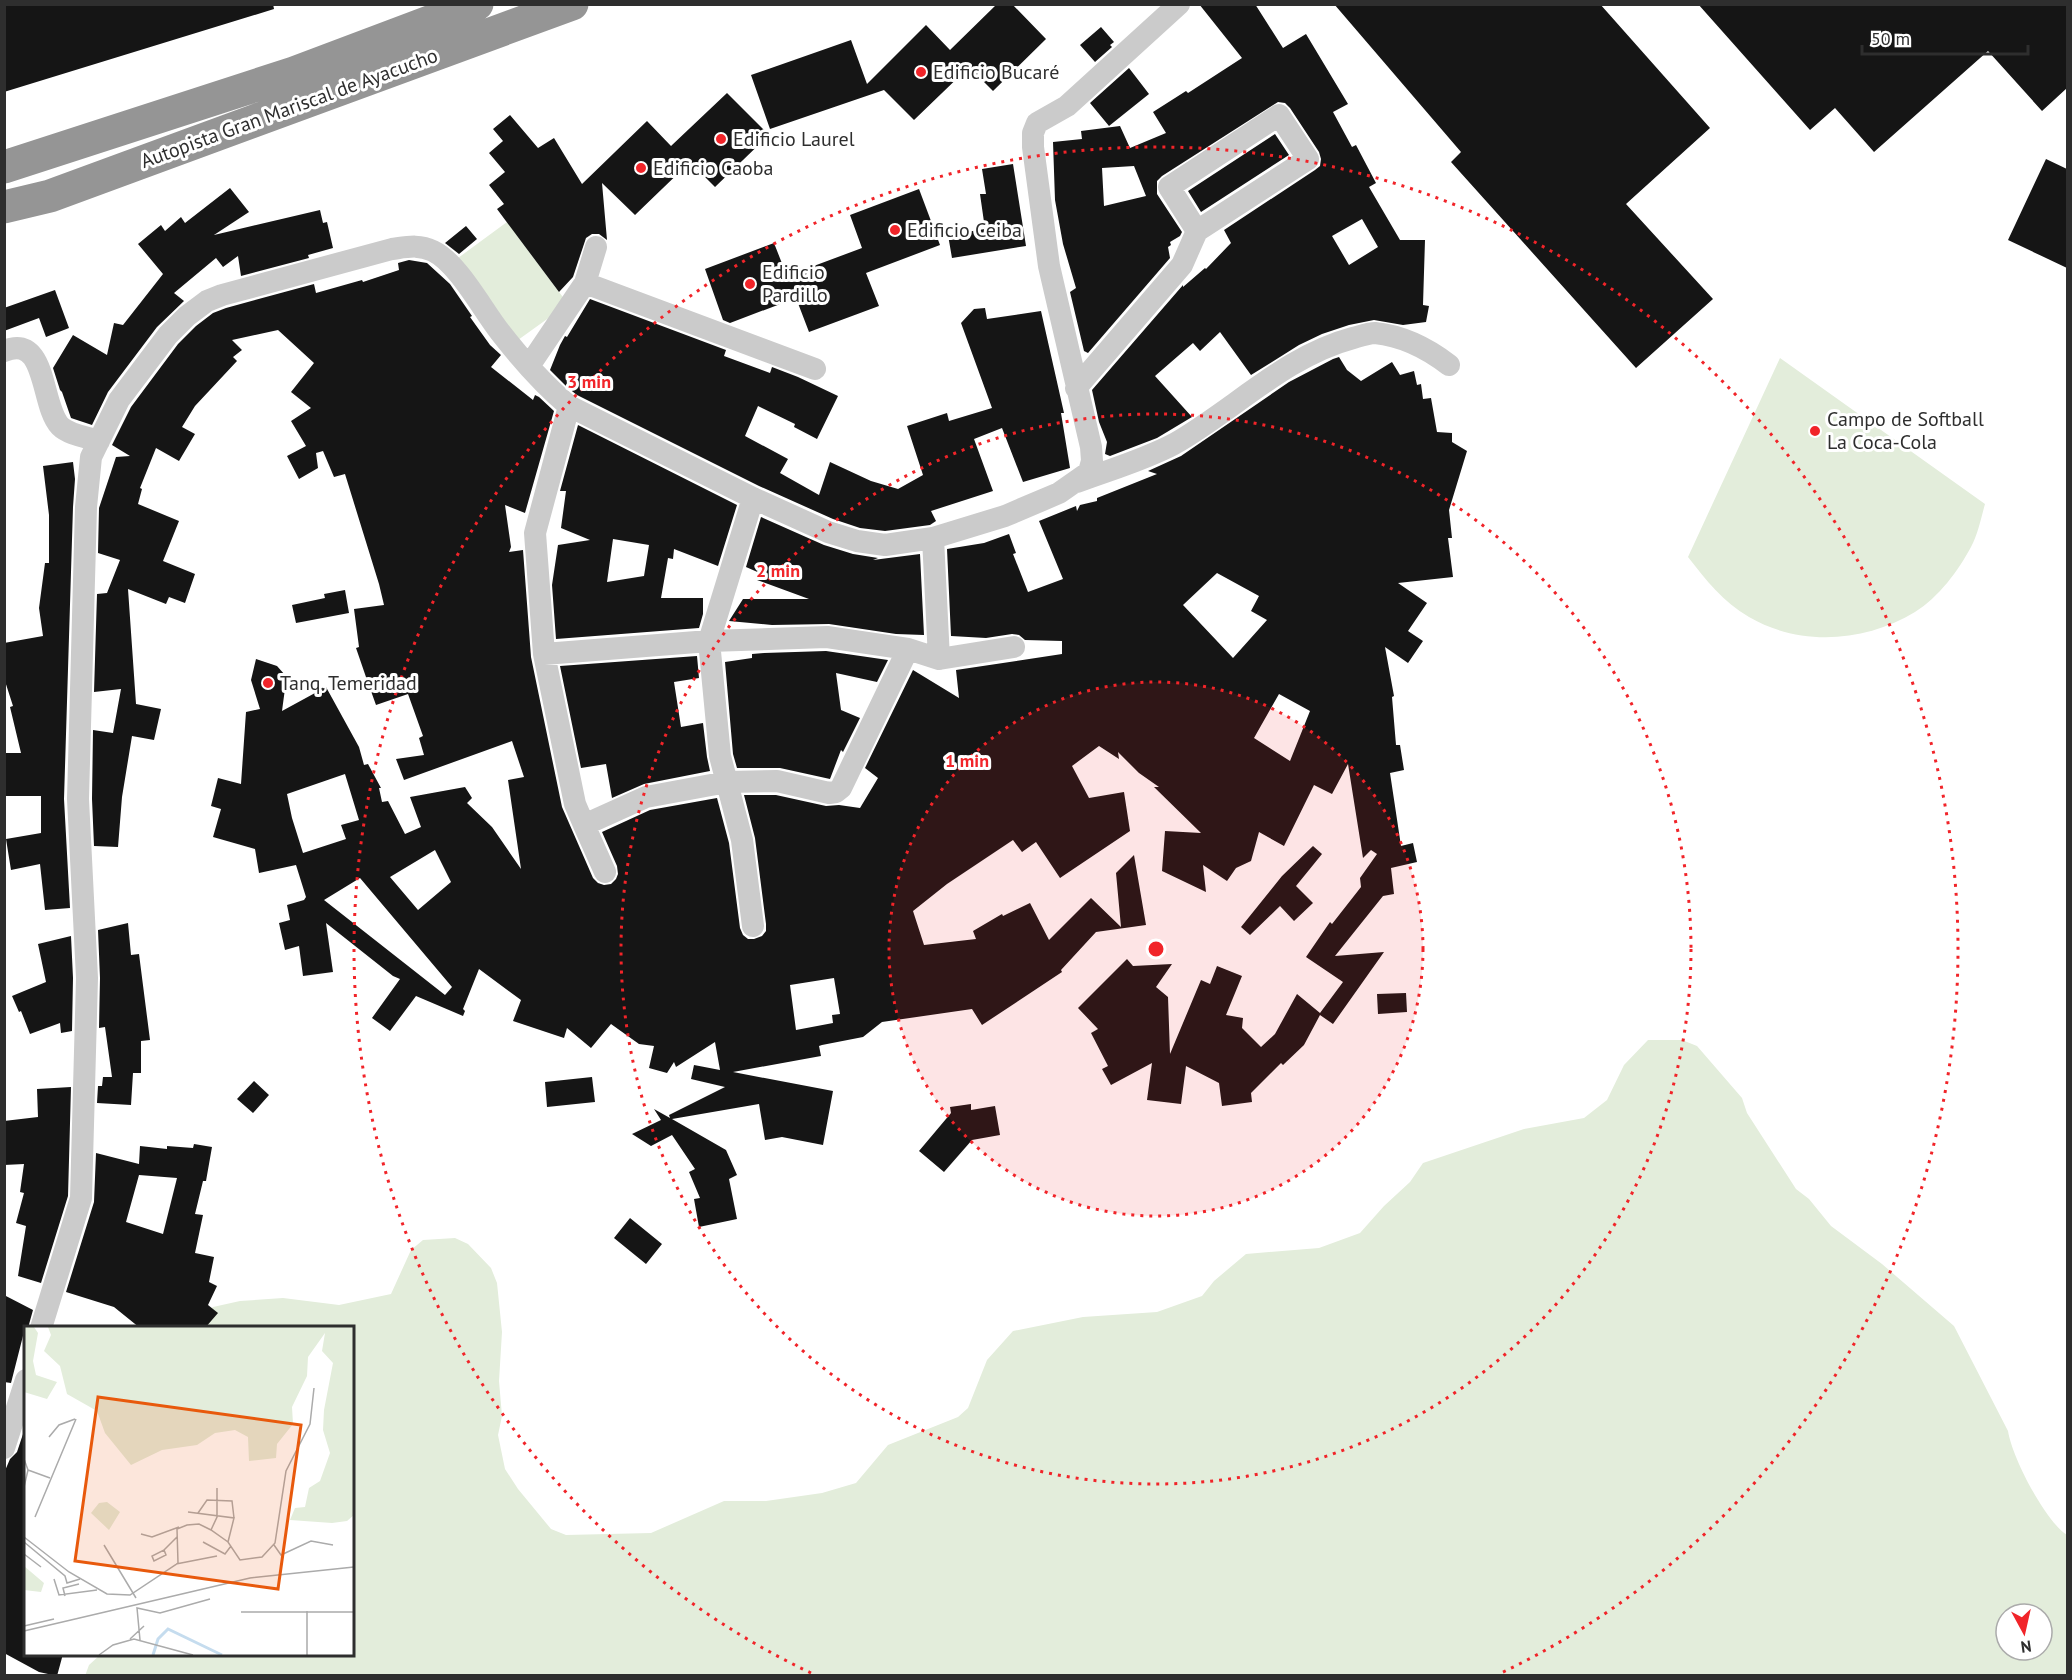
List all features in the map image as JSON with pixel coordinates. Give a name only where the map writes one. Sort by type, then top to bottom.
[{"type":"highway","name":"Autopista Gran Mariscal de Ayacucho","points":[[4,167],[294,73],[477,4]]},
{"type":"highway","name":"Autopista Gran Mariscal de Ayacucho","points":[[4,207],[50,196],[572,4]]},
{"type":"street","points":[[43,1326],[81,1198],[87,978],[78,799],[86,507],[91,457],[119,400],[168,335],[187,316],[207,301],[392,249],[418,245],[434,251],[451,264],[500,332],[545,386],[569,406],[753,498],[828,532],[857,541],[885,545],[933,538],[1005,516],[1059,493],[1077,482],[1089,472],[1092,461],[1091,447],[1049,266],[1033,133],[1037,123],[1066,106],[1179,4]]},
{"type":"street","points":[[1077,388],[1182,265],[1197,231],[1308,159],[1279,115],[1169,186],[1197,231]]},
{"type":"street","points":[[529,366],[585,283],[596,247]]},
{"type":"street","points":[[585,283],[815,369]]},
{"type":"street","points":[[1077,482],[1173,444],[1265,382],[1337,342],[1373,333],[1412,341],[1449,365]]},
{"type":"street","points":[[4,351],[16,347],[25,349],[31,354],[40,372],[53,415],[60,426],[99,441]]},
{"type":"street","points":[[569,406],[536,533],[544,654],[575,804],[605,872]]},
{"type":"street","points":[[753,498],[709,641],[720,756],[742,840],[753,926]]},
{"type":"street","points":[[933,538],[939,659]]},
{"type":"street","points":[[544,654],[709,641],[827,637],[908,650],[939,659],[1014,647]]},
{"type":"street","points":[[584,825],[646,797],[727,782],[777,781],[829,793],[836,792],[841,788],[908,650]]},
{"type":"street","points":[[4,1448],[24,1386]]},
{"type":"green space","points":[[507,222],[568,304],[518,340],[458,258]]},
{"type":"green space","name":"Campo de Softball La Coca-Cola","points":[[1780,358],[1985,504],[1979,526],[1966,556],[1940,591],[1915,612],[1876,630],[1854,635],[1811,637],[1769,627],[1731,605],[1688,557]]},
{"type":"green space","points":[[1648,1040],[1682,1040],[1697,1046],[1742,1098],[1747,1113],[1796,1189],[1809,1199],[1831,1226],[1882,1264],[1954,1326],[2008,1431],[2016,1456],[2031,1488],[2058,1528],[2067,1535],[2067,1675],[85,1676],[89,1665],[99,1656],[354,1656],[354,1326],[197,1326],[213,1307],[240,1301],[283,1298],[339,1305],[391,1294],[411,1250],[423,1240],[455,1238],[468,1244],[491,1268],[497,1283],[502,1332],[499,1381],[502,1416],[498,1435],[505,1469],[518,1489],[551,1529],[566,1535],[651,1533],[724,1501],[766,1501],[822,1493],[856,1483],[888,1445],[958,1417],[968,1408],[987,1360],[1013,1331],[1083,1317],[1157,1312],[1202,1296],[1214,1281],[1246,1254],[1319,1248],[1360,1233],[1410,1182],[1423,1163],[1524,1129],[1584,1118],[1607,1100],[1624,1065]]},
{"type":"building","points":[[4,4],[273,4],[274,9],[4,92]]},
{"type":"building","points":[[997,4],[1012,4],[1046,39],[993,91],[969,67],[914,120],[884,90],[770,129],[751,75],[851,40],[867,84],[926,25],[950,50]]},
{"type":"building","points":[[1199,4],[1255,4],[1283,48],[1306,34],[1348,104],[1333,112],[1352,147],[1356,145],[1376,183],[1369,187],[1400,240],[1425,240],[1423,305],[1429,306],[1426,322],[1403,325],[1374,320],[1349,325],[1299,345],[1251,375],[1220,332],[1200,351],[1193,343],[1155,376],[1192,417],[1157,438],[1110,456],[1105,454],[1107,442],[1099,422],[1092,390],[1183,285],[1183,287],[1206,269],[1231,243],[1224,230],[1315,170],[1320,166],[1321,159],[1319,152],[1290,108],[1285,103],[1278,102],[1162,176],[1157,181],[1157,194],[1182,232],[1170,242],[1171,245],[1168,247],[1170,258],[1088,353],[1084,351],[1070,292],[1076,288],[1063,244],[1055,200],[1053,142],[1082,139],[1081,131],[1120,126],[1130,148],[1166,133],[1153,112],[1186,91],[1188,93],[1242,58]],"holes":[[[1134,166],[1146,196],[1104,206],[1102,168]],[[1362,219],[1378,247],[1349,265],[1332,236]]]},
{"type":"building","points":[[1334,4],[1600,4],[1710,128],[1626,204],[1713,299],[1636,368],[1451,162],[1461,152]]},
{"type":"building","points":[[1698,4],[2067,4],[2067,88],[2042,111],[1988,51],[1874,152],[1835,108],[1810,130]]},
{"type":"building","points":[[1101,27],[1114,42],[1110,45],[1112,47],[1095,62],[1080,45]]},
{"type":"building","points":[[1129,68],[1149,94],[1109,126],[1090,103]]},
{"type":"building","points":[[727,93],[769,135],[715,187],[690,162],[635,215],[602,183],[607,240],[599,234],[592,234],[586,238],[573,277],[559,292],[497,209],[504,204],[489,185],[505,172],[489,153],[503,141],[493,129],[510,115],[538,148],[554,138],[582,184],[647,121],[671,146]]},
{"type":"building","points":[[1275,134],[1289,155],[1201,212],[1188,191]]},
{"type":"building","points":[[2046,159],[2067,169],[2067,268],[2008,240]]},
{"type":"building","points":[[1013,164],[1026,246],[952,258],[948,235],[985,229],[980,194],[986,194],[982,169]]},
{"type":"building","points":[[230,188],[249,212],[214,235],[320,210],[323,223],[327,222],[333,248],[308,255],[309,258],[241,276],[238,256],[223,267],[216,258],[174,293],[184,301],[157,327],[108,392],[92,425],[71,418],[53,368],[73,335],[107,355],[114,323],[123,325],[163,274],[138,244],[161,225],[165,231],[181,217],[185,223]]},
{"type":"building","points":[[919,189],[940,245],[866,273],[879,306],[809,332],[796,298],[730,323],[723,320],[705,269],[774,243],[783,266],[795,273],[862,248],[850,215]]},
{"type":"building","points":[[466,226],[477,239],[459,254],[445,243]]},
{"type":"building","points":[[409,260],[427,263],[450,284],[490,345],[501,355],[491,367],[533,400],[535,395],[539,397],[554,411],[525,513],[505,505],[511,547],[509,552],[523,550],[531,657],[562,807],[593,878],[604,885],[611,884],[618,874],[617,866],[602,832],[650,810],[717,798],[729,843],[740,928],[748,939],[762,936],[766,931],[766,924],[755,838],[744,795],[776,795],[826,806],[860,808],[878,778],[865,768],[913,670],[959,698],[956,670],[1062,654],[1062,641],[1025,640],[1019,635],[1012,634],[986,638],[951,636],[947,549],[984,543],[1009,534],[1016,553],[1013,554],[1028,592],[1063,579],[1039,521],[1076,506],[1077,511],[1080,505],[1097,501],[1097,498],[1157,474],[1148,471],[1181,456],[1289,382],[1333,359],[1339,357],[1347,370],[1361,381],[1392,362],[1400,375],[1414,371],[1417,385],[1421,384],[1423,399],[1431,398],[1437,432],[1452,433],[1452,442],[1467,451],[1449,510],[1452,538],[1448,538],[1453,577],[1398,583],[1427,603],[1408,631],[1423,641],[1408,663],[1385,647],[1394,696],[1392,697],[1396,745],[1400,745],[1404,770],[1390,773],[1401,846],[1413,843],[1417,862],[1391,868],[1394,894],[1383,896],[1335,956],[1384,952],[1333,1024],[1320,1015],[1304,1045],[1283,1065],[1281,1063],[1251,1093],[1252,1102],[1222,1106],[1219,1083],[1186,1066],[1181,1104],[1147,1100],[1152,1063],[1111,1085],[1102,1069],[1108,1066],[1091,1033],[1098,1029],[1078,1008],[1127,959],[1133,966],[1172,964],[1156,987],[1168,997],[1170,1054],[1201,980],[1210,984],[1217,966],[1242,976],[1226,1015],[1243,1018],[1242,1028],[1261,1047],[1275,1034],[1297,994],[1320,1013],[1343,982],[1306,957],[1330,922],[1332,924],[1361,887],[1360,878],[1377,854],[1371,850],[1363,858],[1348,764],[1332,794],[1314,785],[1284,846],[1259,832],[1251,861],[1236,868],[1227,881],[1203,865],[1206,892],[1162,871],[1165,831],[1201,833],[1154,787],[1159,787],[1139,773],[1118,752],[1119,759],[1099,746],[1072,766],[1089,798],[1124,792],[1130,831],[1060,878],[1036,842],[1022,852],[1013,840],[947,884],[913,911],[924,945],[976,939],[973,931],[1002,914],[1003,916],[1030,903],[1049,940],[1091,898],[1121,927],[1116,873],[1134,855],[1146,925],[1096,932],[1061,970],[1062,972],[982,1025],[972,1009],[882,1022],[863,1037],[819,1046],[821,1056],[733,1072],[833,1091],[823,1145],[782,1137],[765,1140],[759,1104],[672,1119],[726,1150],[737,1175],[729,1179],[737,1219],[699,1227],[694,1199],[700,1198],[689,1172],[695,1169],[672,1135],[651,1146],[632,1134],[661,1120],[654,1109],[670,1118],[669,1115],[725,1087],[691,1079],[694,1065],[720,1070],[715,1042],[676,1067],[674,1062],[667,1073],[649,1068],[654,1046],[639,1044],[611,1024],[591,1048],[567,1028],[564,1038],[513,1021],[521,1000],[479,969],[463,1009],[465,1011],[463,1016],[416,996],[390,1031],[372,1018],[400,979],[393,976],[326,923],[333,972],[303,976],[299,946],[285,950],[279,923],[290,920],[287,905],[304,900],[306,897],[296,865],[259,873],[255,849],[213,837],[221,809],[211,806],[218,778],[241,784],[246,712],[260,709],[251,680],[256,659],[277,666],[285,675],[282,711],[326,687],[359,747],[364,765],[368,764],[381,788],[379,788],[382,802],[388,801],[405,834],[421,827],[410,797],[465,787],[472,798],[467,803],[492,827],[521,869],[508,780],[524,777],[512,741],[404,780],[396,759],[424,755],[419,738],[423,736],[408,694],[376,705],[356,648],[359,647],[354,609],[384,605],[345,474],[334,477],[323,451],[316,453],[318,468],[299,479],[287,456],[306,446],[291,421],[311,408],[291,392],[314,363],[278,330],[232,340],[242,350],[233,357],[237,361],[195,406],[182,427],[195,434],[179,461],[156,448],[140,488],[142,489],[138,504],[179,521],[163,561],[195,574],[185,603],[169,597],[166,604],[128,589],[136,704],[161,709],[154,740],[132,736],[122,797],[118,847],[94,846],[93,730],[113,733],[121,689],[94,692],[97,594],[107,593],[120,560],[98,553],[99,508],[116,457],[130,456],[112,445],[131,407],[178,344],[213,313],[314,284],[316,293],[362,280],[363,282],[399,270],[398,263]],"holes":[[[1217,573],[1259,596],[1251,611],[1267,620],[1233,658],[1183,605]],[[1279,694],[1310,711],[1290,761],[1254,738]],[[345,774],[359,820],[341,825],[346,839],[303,853],[287,794]],[[435,850],[451,882],[418,910],[390,877]],[[360,878],[452,987],[445,995],[324,900]],[[834,978],[840,1014],[832,1015],[833,1023],[796,1030],[790,985]]]},
{"type":"building","points":[[55,290],[69,328],[46,337],[39,318],[4,331],[4,308]]},
{"type":"building","points":[[590,299],[726,350],[724,356],[770,373],[772,367],[838,396],[817,439],[794,427],[795,424],[758,406],[745,436],[788,459],[780,473],[819,495],[830,462],[871,481],[898,489],[923,475],[907,426],[947,413],[949,421],[992,408],[961,323],[974,309],[985,308],[987,319],[1041,311],[1064,413],[1061,413],[1070,468],[1023,482],[1002,428],[974,439],[993,491],[931,511],[936,521],[930,525],[885,531],[860,528],[833,519],[759,486],[577,395],[568,388],[550,370],[565,336],[567,337]]},
{"type":"building","points":[[578,425],[737,505],[718,566],[674,549],[673,559],[668,558],[661,598],[703,598],[703,614],[699,628],[556,639],[552,585],[558,545],[590,540],[561,528],[566,491],[560,491]],"holes":[[[613,539],[649,545],[644,576],[607,582]]]},
{"type":"building","points":[[73,462],[75,479],[64,799],[70,908],[45,910],[40,864],[11,870],[6,839],[41,833],[41,796],[4,796],[4,753],[21,753],[10,707],[13,706],[4,678],[4,643],[43,636],[39,608],[45,563],[49,563],[49,515],[43,466]]},
{"type":"building","points":[[761,517],[824,545],[853,554],[878,558],[873,560],[920,554],[924,635],[896,634],[829,624],[772,625],[729,621],[743,599],[809,599],[757,580],[762,574],[746,567]]},
{"type":"building","points":[[345,590],[349,613],[296,623],[292,605],[325,598],[324,594]]},
{"type":"building","points":[[826,651],[888,660],[877,682],[836,673],[841,710],[860,718],[843,752],[841,750],[830,779],[780,768],[737,768],[733,754],[725,662],[752,658],[752,654]]},
{"type":"building","points":[[697,656],[699,678],[674,682],[681,727],[703,723],[710,771],[644,784],[612,798],[606,764],[581,768],[560,666]]},
{"type":"building","points":[[1313,846],[1322,854],[1296,886],[1313,903],[1294,921],[1280,906],[1250,935],[1241,927],[1282,876]]},
{"type":"building","points":[[128,923],[131,955],[139,954],[150,1040],[141,1041],[141,1073],[133,1073],[131,1105],[97,1103],[98,1086],[102,1086],[103,1077],[112,1077],[105,1027],[99,1028],[98,930]]},
{"type":"building","points":[[71,936],[72,1031],[61,1033],[60,1023],[30,1034],[12,996],[46,982],[38,944]]},
{"type":"building","points":[[1406,993],[1407,1012],[1378,1014],[1377,994]]},
{"type":"building","points":[[592,1077],[595,1102],[547,1107],[545,1082]]},
{"type":"building","points":[[254,1081],[269,1095],[253,1113],[237,1099]]},
{"type":"building","points":[[71,1087],[68,1196],[41,1283],[18,1276],[26,1226],[16,1223],[24,1193],[20,1192],[24,1164],[4,1165],[4,1121],[38,1117],[37,1089]]},
{"type":"building","points":[[971,1104],[971,1110],[995,1106],[1000,1135],[972,1140],[944,1172],[919,1151],[951,1113],[950,1107]]},
{"type":"building","points":[[194,1144],[212,1147],[206,1181],[203,1181],[195,1214],[203,1215],[195,1253],[214,1257],[209,1282],[217,1286],[208,1305],[218,1313],[207,1326],[138,1326],[114,1307],[66,1292],[94,1202],[96,1153],[139,1164],[140,1146],[167,1149],[167,1146],[193,1148]],"holes":[[[139,1175],[177,1178],[163,1234],[126,1222]]]},
{"type":"building","points":[[630,1218],[662,1244],[646,1264],[614,1238]]},
{"type":"building","points":[[4,1295],[33,1310],[29,1326],[24,1326],[11,1383],[4,1382]]},
{"type":"building","points":[[24,1431],[24,1656],[62,1656],[57,1676],[39,1672],[4,1653],[4,1473],[10,1459],[17,1452]]},
{"type":"place","name":"Edificio Bucaré","points":[[921,72]]},
{"type":"place","name":"Edificio Laurel","points":[[721,139]]},
{"type":"place","name":"Edificio Caoba","points":[[641,168]]},
{"type":"place","name":"Edificio Ceiba","points":[[895,230]]},
{"type":"place","name":"Edificio Pardillo","points":[[750,284]]},
{"type":"place","name":"Campo de Softball La Coca-Cola","points":[[1815,431]]},
{"type":"place","name":"Tanq. Temeridad","points":[[268,683]]}]
